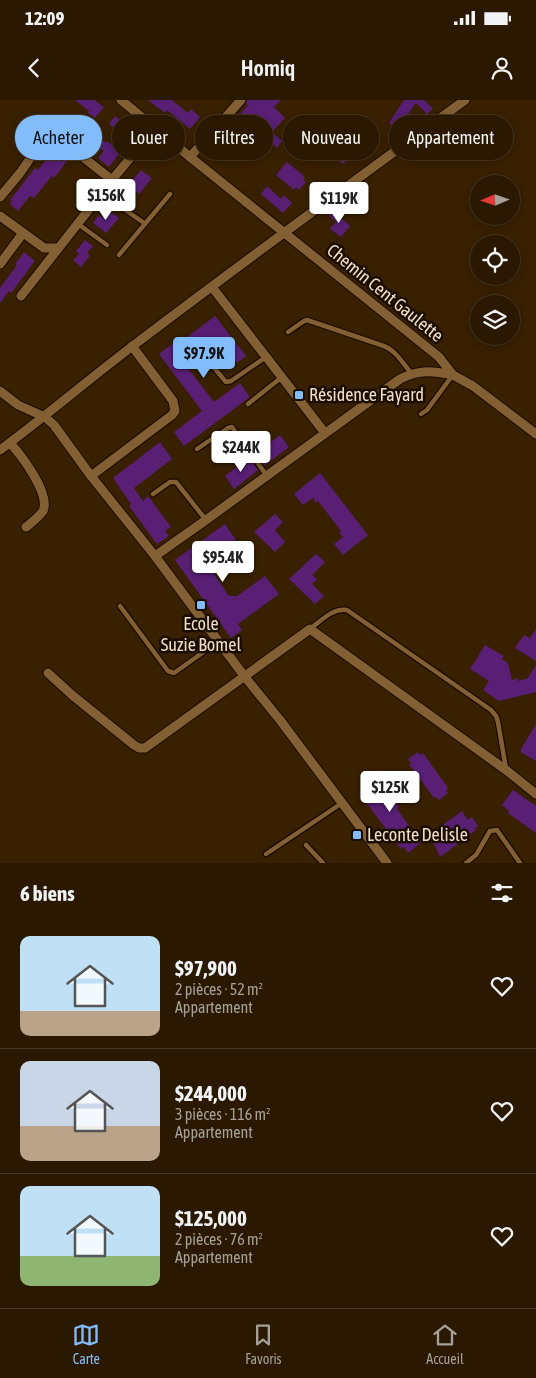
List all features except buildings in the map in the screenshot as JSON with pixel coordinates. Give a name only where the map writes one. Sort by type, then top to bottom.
[{"type":"street","name":"Chemin Cent Gaulette","points":[[122,100],[140,115]]},
{"type":"street","points":[[190,158],[241,100]]},
{"type":"street","points":[[0,450],[45,417],[132,346],[465,100]]},
{"type":"street","points":[[0,197],[20,173],[43,140],[60,139],[112,180]]},
{"type":"street","name":"Chemin Cent Gaulette","points":[[185,154],[439,357],[453,375],[473,386],[536,434]]},
{"type":"street","points":[[21,296],[129,160]]},
{"type":"street","points":[[0,216],[44,248],[58,248]]},
{"type":"street","points":[[0,264],[23,233]]},
{"type":"street","points":[[212,287],[325,433]]},
{"type":"street","points":[[91,476],[175,411],[173,401],[132,346]]},
{"type":"street","points":[[154,556],[400,379],[411,373],[432,371],[453,375]]},
{"type":"street","points":[[0,391],[18,405],[45,417],[54,425],[386,862]]},
{"type":"street","points":[[10,442],[27,464],[45,500],[44,509],[39,516],[26,526]]},
{"type":"street","points":[[48,673],[72,695],[139,748],[145,748],[310,629],[506,770],[536,794]]},
{"type":"lane","points":[[101,193],[144,224]]},
{"type":"lane","points":[[119,256],[170,194]]},
{"type":"lane","points":[[78,223],[107,245]]},
{"type":"lane","points":[[288,332],[308,320],[389,348],[411,373]]},
{"type":"lane","points":[[206,358],[226,382],[231,381],[266,357]]},
{"type":"lane","points":[[421,414],[453,375]]},
{"type":"lane","points":[[248,404],[282,377]]},
{"type":"lane","points":[[197,448],[228,428],[232,428],[267,476]]},
{"type":"lane","points":[[153,494],[170,482],[176,482],[206,520]]},
{"type":"lane","points":[[120,606],[168,672],[174,673],[219,641]]},
{"type":"lane","points":[[310,629],[334,611],[340,609],[347,610],[490,710],[496,716],[498,722],[506,770]]},
{"type":"lane","points":[[266,854],[342,803]]},
{"type":"lane","points":[[466,863],[476,855],[490,831],[493,830],[497,830],[520,863]]},
{"type":"lane","points":[[306,845],[323,863]]},
{"type":"place","name":"Résidence Fayard","points":[[299,395]]},
{"type":"place","name":"Ecole Suzie Bomel","points":[[201,605]]},
{"type":"place","name":"Leconte Delisle","points":[[357,835]]}]
